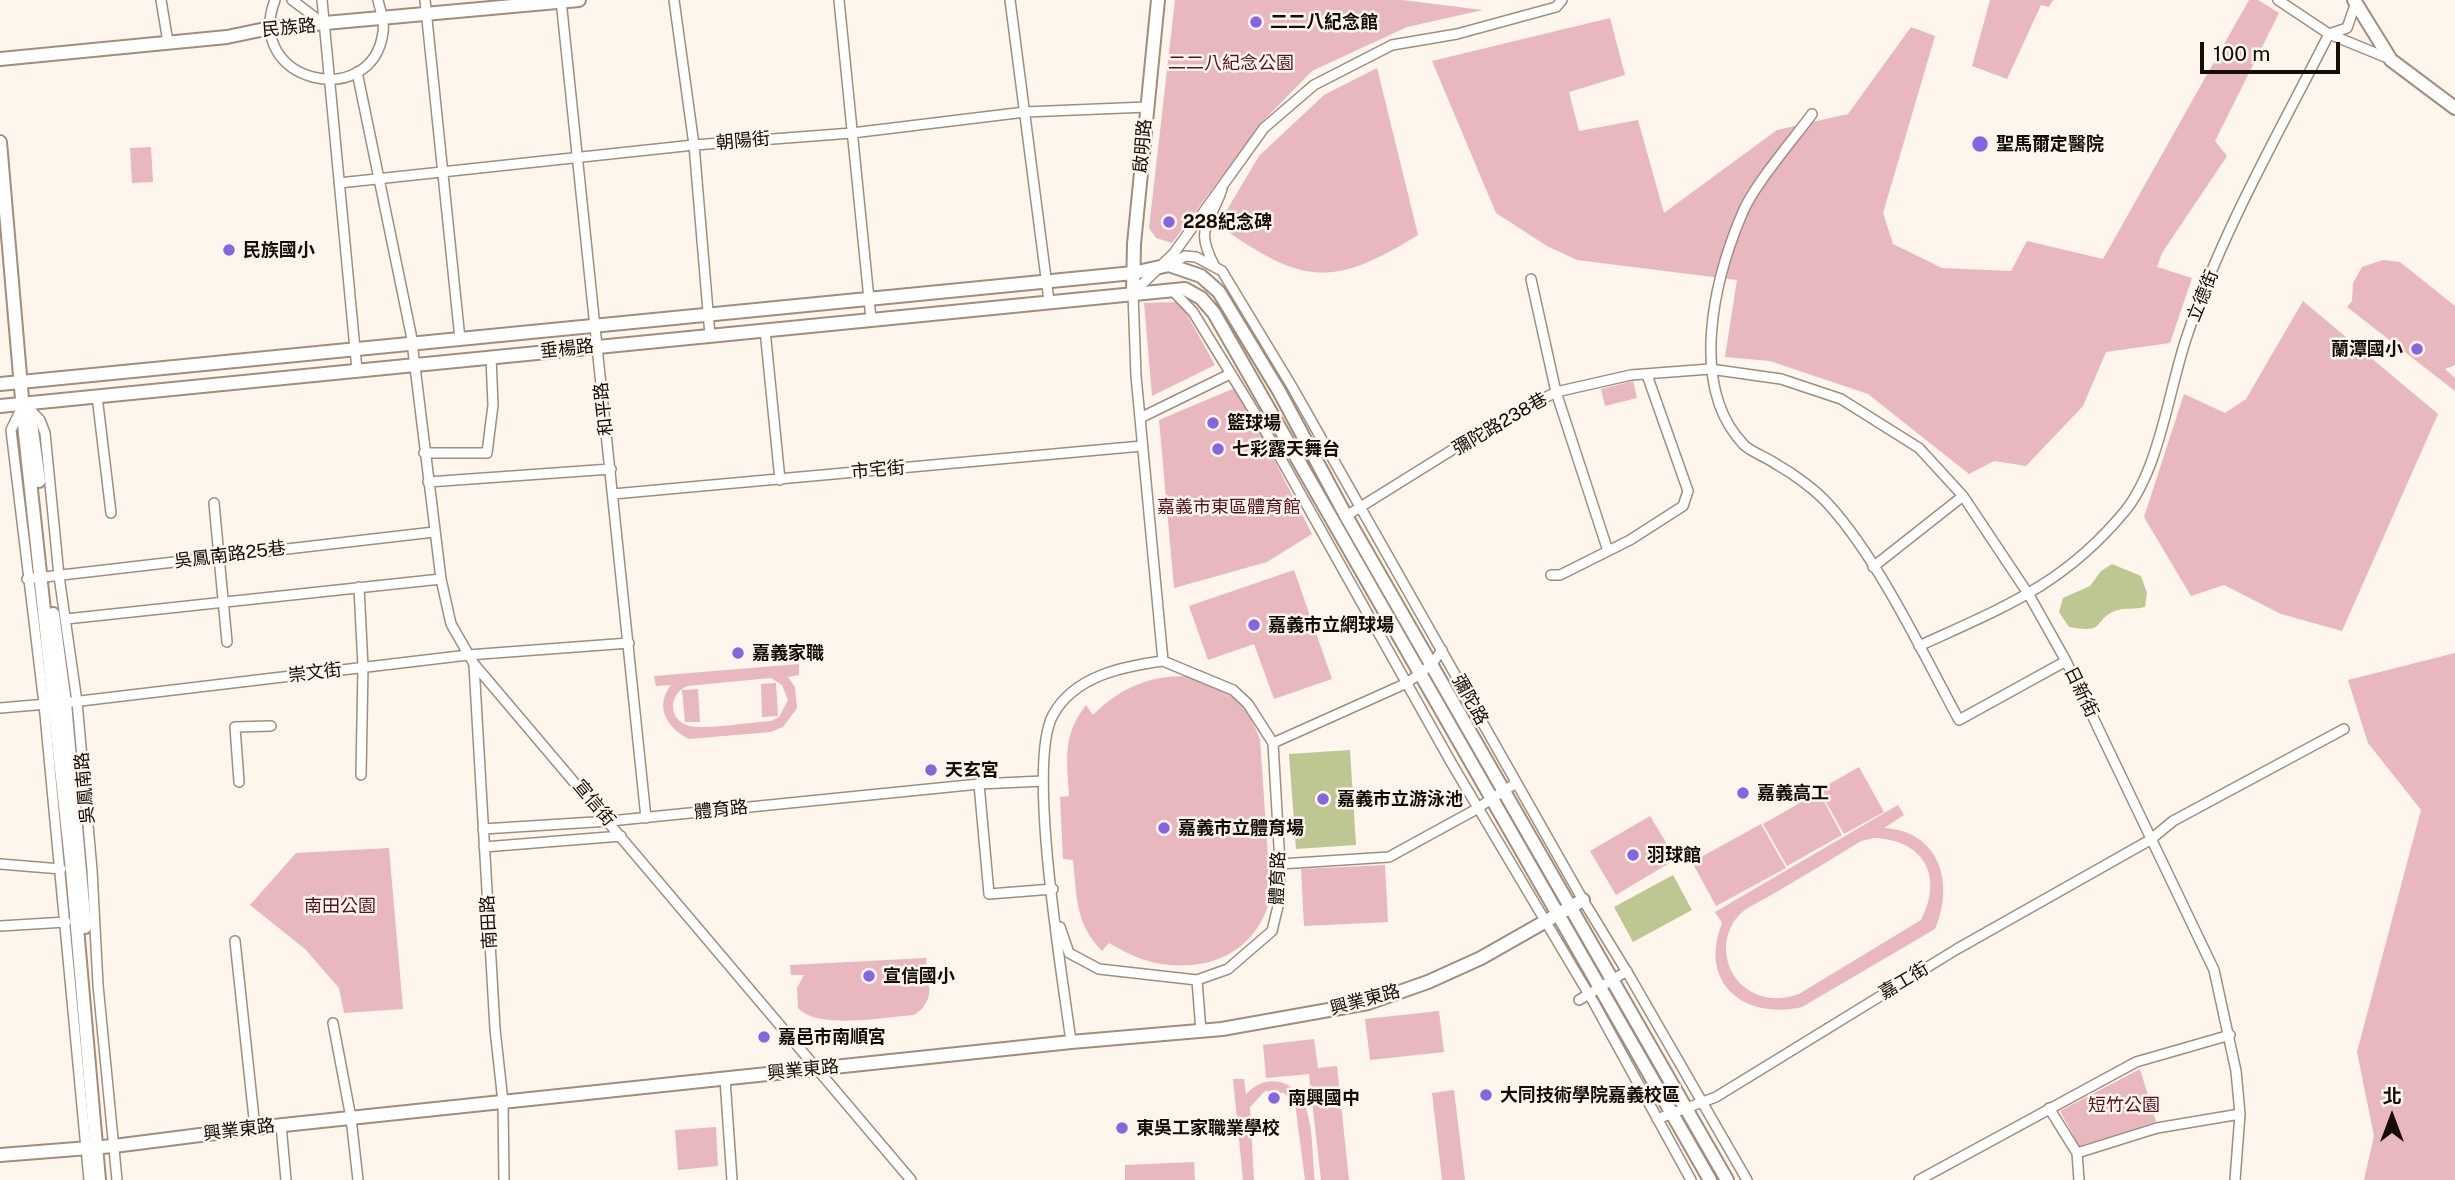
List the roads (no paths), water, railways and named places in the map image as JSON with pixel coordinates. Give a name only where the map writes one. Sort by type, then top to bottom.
[{"type":"street","points":[[161,0],[168,42]]},
{"type":"street","points":[[275,0],[270,28],[277,51],[295,71],[311,78],[329,80],[357,72],[379,48],[383,32],[378,0]]},
{"type":"street","points":[[292,0],[325,25]]},
{"type":"street","points":[[322,0],[357,370]]},
{"type":"street","points":[[425,0],[460,339]]},
{"type":"street","name":"民族路","points":[[0,59],[226,37],[270,28],[579,0]]},
{"type":"street","points":[[674,0],[694,145],[710,335]]},
{"type":"street","points":[[839,0],[871,319]]},
{"type":"street","points":[[1010,0],[1049,301]]},
{"type":"street","name":"啟明路","points":[[1133,293],[1158,0]]},
{"type":"street","points":[[1133,273],[1164,267],[1264,128],[1314,85],[1360,58],[1392,45],[1457,34],[1556,7],[1562,0]]},
{"type":"street","points":[[2278,0],[2329,34],[2391,60],[2455,108]]},
{"type":"street","name":"和平路","points":[[561,1],[580,160],[646,818]]},
{"type":"street","points":[[2329,34],[2347,28],[2355,3]]},
{"type":"street","points":[[2355,3],[2391,60]]},
{"type":"street","name":"立德街","points":[[1919,646],[2029,596],[2073,565],[2127,509],[2153,457],[2186,336],[2225,240],[2329,34]]},
{"type":"street","name":"宣信街","points":[[357,72],[412,344],[434,532],[451,624],[474,664],[610,821],[911,1180]]},
{"type":"street","name":"朝陽街","points":[[339,183],[580,160],[694,145],[852,133],[1025,112],[1147,107]]},
{"type":"street","points":[[1812,114],[1742,212],[1715,297],[1710,369],[1718,404],[1729,425],[1746,447],[1779,465],[1830,506],[1873,567],[1959,720],[2066,661]]},
{"type":"street","points":[[0,142],[4,215],[24,403]]},
{"type":"street","name":"彌陀路","points":[[1226,178],[1217,205],[1203,230],[1205,250],[1216,268],[1222,271],[1273,355],[1516,783],[1577,903],[1607,984],[1710,1180]]},
{"type":"street","points":[[1163,661],[1142,446],[1133,293],[1164,267],[1185,256],[1196,257],[1216,268]]},
{"type":"street","name":"彌陀路","points":[[1164,267],[1201,276],[1219,292],[1279,391],[1346,516],[1504,791],[1577,903],[1627,971],[1746,1180]]},
{"type":"street","name":"垂楊路","points":[[0,384],[1133,273]]},
{"type":"street","points":[[1531,279],[1556,392],[1608,551]]},
{"type":"street","name":"彌陀路","points":[[1133,293],[1185,289],[1202,298],[1214,313],[1558,914],[1607,984],[1687,1110],[1727,1180]]},
{"type":"street","points":[[1173,291],[1193,312],[1258,418],[1402,684],[1448,756],[1475,810],[1545,921],[1584,998],[1691,1180]]},
{"type":"street","name":"垂楊路","points":[[0,406],[1133,293]]},
{"type":"street","points":[[765,330],[780,480]]},
{"type":"street","points":[[425,453],[487,453],[493,405],[491,357]]},
{"type":"street","name":"日新街","points":[[1710,369],[1781,379],[1841,400],[1919,449],[1963,496],[2029,596],[2066,661],[2214,970],[2230,1035],[2240,1114],[2235,1180]]},
{"type":"street","name":"彌陀路238巷","points":[[1346,516],[1483,430],[1556,392],[1631,375],[1710,369]]},
{"type":"street","points":[[1140,418],[1230,374]]},
{"type":"street","points":[[1551,575],[1560,575],[1630,540],[1683,506],[1688,491],[1647,375]]},
{"type":"street","points":[[97,396],[111,513]]},
{"type":"street","name":"吳鳳南路","points":[[24,403],[49,577],[60,703],[82,870],[90,1025],[100,1146],[99,1180]]},
{"type":"street","name":"吳鳳南路","points":[[24,403],[40,420],[45,433],[49,577],[66,619],[60,703],[61,869],[66,922],[106,1180]]},
{"type":"street","name":"吳鳳南路","points":[[24,403],[11,430],[27,579],[60,703]]},
{"type":"street","name":"市宅街","points":[[613,494],[1142,446]]},
{"type":"street","points":[[428,482],[611,470]]},
{"type":"street","points":[[1873,567],[1963,496]]},
{"type":"street","points":[[214,503],[227,642]]},
{"type":"street","name":"吳鳳南路25巷","points":[[27,579],[434,532]]},
{"type":"street","points":[[66,619],[441,579]]},
{"type":"street","points":[[359,587],[363,667],[361,775]]},
{"type":"street","name":"崇文街","points":[[0,708],[468,654],[629,643]]},
{"type":"street","points":[[1273,743],[1402,684],[1432,664],[1442,650]]},
{"type":"street","name":"體育路","points":[[1054,913],[1069,953],[1099,969],[1197,980],[1228,969],[1272,931],[1279,902],[1280,864],[1273,743],[1248,704],[1233,690],[1163,661],[1121,667],[1070,694],[1053,715],[1045,738],[1043,781],[1054,913],[1071,1042]]},
{"type":"street","name":"南田路","points":[[474,664],[495,1029],[503,1102],[504,1180]]},
{"type":"street","points":[[239,782],[235,727],[271,726]]},
{"type":"street","name":"嘉工街","points":[[1657,1119],[1701,1104],[1957,949],[2150,840],[2173,821],[2344,729]]},
{"type":"street","points":[[1448,756],[1487,731]]},
{"type":"street","name":"體育路","points":[[483,829],[646,818],[979,784],[1043,781]]},
{"type":"street","points":[[1280,864],[1389,857],[1475,810],[1516,783]]},
{"type":"street","points":[[979,784],[989,894],[1053,889]]},
{"type":"street","points":[[484,847],[621,836]]},
{"type":"street","points":[[0,864],[61,869]]},
{"type":"street","name":"興業東路","points":[[0,1155],[1071,1042],[1201,1032],[1368,1003],[1453,972],[1577,903]]},
{"type":"street","points":[[0,926],[66,922]]},
{"type":"street","points":[[235,941],[256,1128]]},
{"type":"street","points":[[1584,998],[1627,971]]},
{"type":"street","points":[[1197,980],[1201,1032]]},
{"type":"street","points":[[333,1023],[351,1118],[358,1180]]},
{"type":"street","points":[[1919,1180],[2136,1062],[2230,1035]]},
{"type":"street","points":[[725,1079],[732,1180]]},
{"type":"street","points":[[2049,1108],[2077,1153],[2079,1180]]},
{"type":"street","points":[[2077,1153],[2157,1128],[2240,1114]]},
{"type":"street","points":[[281,1125],[286,1180]]},
{"type":"street","name":"吳鳳南路","points":[[89,1180],[100,1146]]},
{"type":"street","name":"吳鳳南路","points":[[100,1146],[117,1180]]},
{"type":"place","name":"二二八紀念館","points":[[1256,22]]},
{"type":"place","name":"聖馬爾定醫院","points":[[1980,144]]},
{"type":"place","name":"228紀念碑","points":[[1169,222]]},
{"type":"place","name":"民族國小","points":[[229,250]]},
{"type":"place","name":"蘭潭國小","points":[[2417,349]]},
{"type":"place","name":"籃球場","points":[[1213,423]]},
{"type":"place","name":"七彩露天舞台","points":[[1218,449]]},
{"type":"place","name":"嘉義市立網球場","points":[[1254,625]]},
{"type":"place","name":"嘉義家職","points":[[738,653]]},
{"type":"place","name":"天玄宮","points":[[931,770]]},
{"type":"place","name":"嘉義高工","points":[[1743,793]]},
{"type":"place","name":"嘉義市立游泳池","points":[[1323,799]]},
{"type":"place","name":"嘉義市立體育場","points":[[1164,828]]},
{"type":"place","name":"羽球館","points":[[1633,855]]},
{"type":"place","name":"宣信國小","points":[[869,976]]},
{"type":"place","name":"嘉邑市南順宮","points":[[764,1037]]},
{"type":"place","name":"大同技術學院嘉義校區","points":[[1486,1095]]},
{"type":"place","name":"南興國中","points":[[1274,1098]]},
{"type":"place","name":"東吳工家職業學校","points":[[1122,1128]]},
{"type":"park label","name":"二二八紀念公園","points":[[1231,63]]},
{"type":"park label","name":"嘉義市東區體育館","points":[[1229,507]]},
{"type":"park label","name":"南田公園","points":[[340,906]]},
{"type":"park label","name":"短竹公園","points":[[2124,1105]]}]
